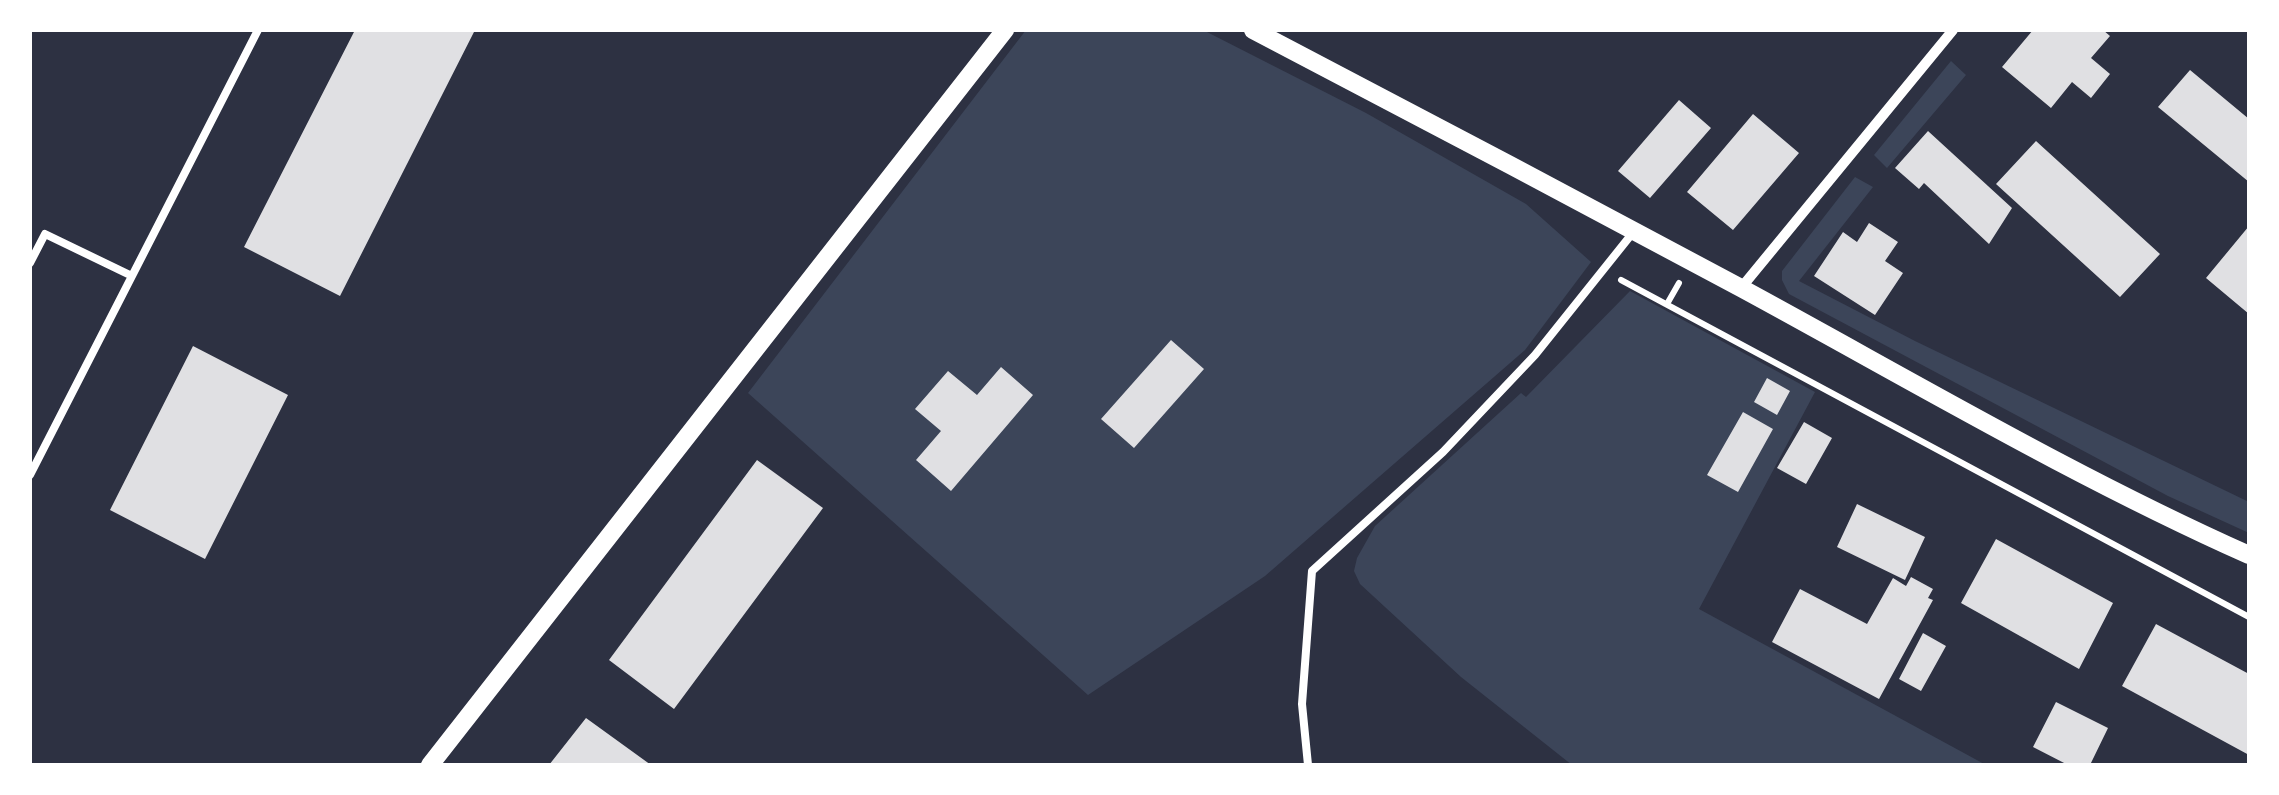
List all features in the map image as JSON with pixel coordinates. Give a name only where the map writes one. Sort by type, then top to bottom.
[{"type":"street","points":[[430,765],[1005,30]]},
{"type":"street","points":[[1253,30],[1634,230],[2161,516],[2249,555]]},
{"type":"street","points":[[1741,288],[1953,30]]},
{"type":"lane","points":[[30,475],[258,30]]},
{"type":"lane","points":[[1308,765],[1302,704],[1312,571],[1443,452],[1535,356],[1634,230]]},
{"type":"lane","points":[[30,264],[45,234],[132,276]]},
{"type":"path","points":[[1602,270],[2249,617]]},
{"type":"shaded area","points":[[1026,30],[1203,30],[1366,113],[1526,204],[1591,262],[1525,350],[1265,576],[1088,695],[748,393]]},
{"type":"shaded area","points":[[1951,61],[1966,75],[1887,168],[1874,155]]},
{"type":"shaded area","points":[[1855,177],[1873,187],[1799,281],[2249,502],[2249,533],[2168,496],[1789,294],[1782,271]]},
{"type":"shaded area","points":[[1630,291],[1815,392],[1699,609],[1986,765],[1572,765],[1461,677],[1360,584],[1354,571],[1357,558],[1375,526],[1521,393],[1526,397]]},
{"type":"building","points":[[355,30],[475,30],[340,296],[244,247]]},
{"type":"building","points":[[2033,30],[2103,30],[2110,36],[2091,58],[2110,74],[2091,98],[2072,82],[2051,108],[2002,67]]},
{"type":"building","points":[[2190,70],[2249,119],[2249,182],[2158,107]]},
{"type":"building","points":[[1679,100],[1711,128],[1650,198],[1618,171]]},
{"type":"building","points":[[1753,114],[1799,153],[1733,230],[1687,192]]},
{"type":"building","points":[[1928,131],[2012,208],[1989,244],[1924,183],[1919,189],[1895,168]]},
{"type":"building","points":[[2036,141],[2160,254],[2120,297],[1996,184]]},
{"type":"building","points":[[1869,223],[1898,242],[1885,261],[1903,273],[1875,315],[1814,276],[1843,232],[1857,242]]},
{"type":"building","points":[[2249,226],[2249,314],[2206,278]]},
{"type":"building","points":[[1171,340],[1204,369],[1134,448],[1101,419]]},
{"type":"building","points":[[193,346],[288,395],[205,559],[110,510]]},
{"type":"building","points":[[1001,367],[1033,395],[951,491],[916,460],[941,431],[915,409],[948,371],[977,395]]},
{"type":"building","points":[[1767,378],[1790,391],[1777,415],[1754,402]]},
{"type":"building","points":[[1743,412],[1773,429],[1738,492],[1707,475]]},
{"type":"building","points":[[1804,422],[1832,438],[1806,484],[1777,468]]},
{"type":"building","points":[[757,460],[823,508],[674,709],[609,660]]},
{"type":"building","points":[[1857,504],[1925,537],[1905,580],[1837,547]]},
{"type":"building","points":[[1996,539],[2113,603],[2079,669],[1961,603]]},
{"type":"building","points":[[1911,577],[1933,589],[1928,598],[1933,600],[1879,699],[1772,642],[1800,589],[1867,624],[1893,578],[1906,586]]},
{"type":"building","points":[[2156,624],[2249,674],[2249,755],[2122,686]]},
{"type":"building","points":[[1923,633],[1946,646],[1921,691],[1899,679]]},
{"type":"building","points":[[2056,702],[2108,728],[2090,765],[2068,765],[2033,747]]},
{"type":"building","points":[[586,718],[651,765],[549,765]]}]
